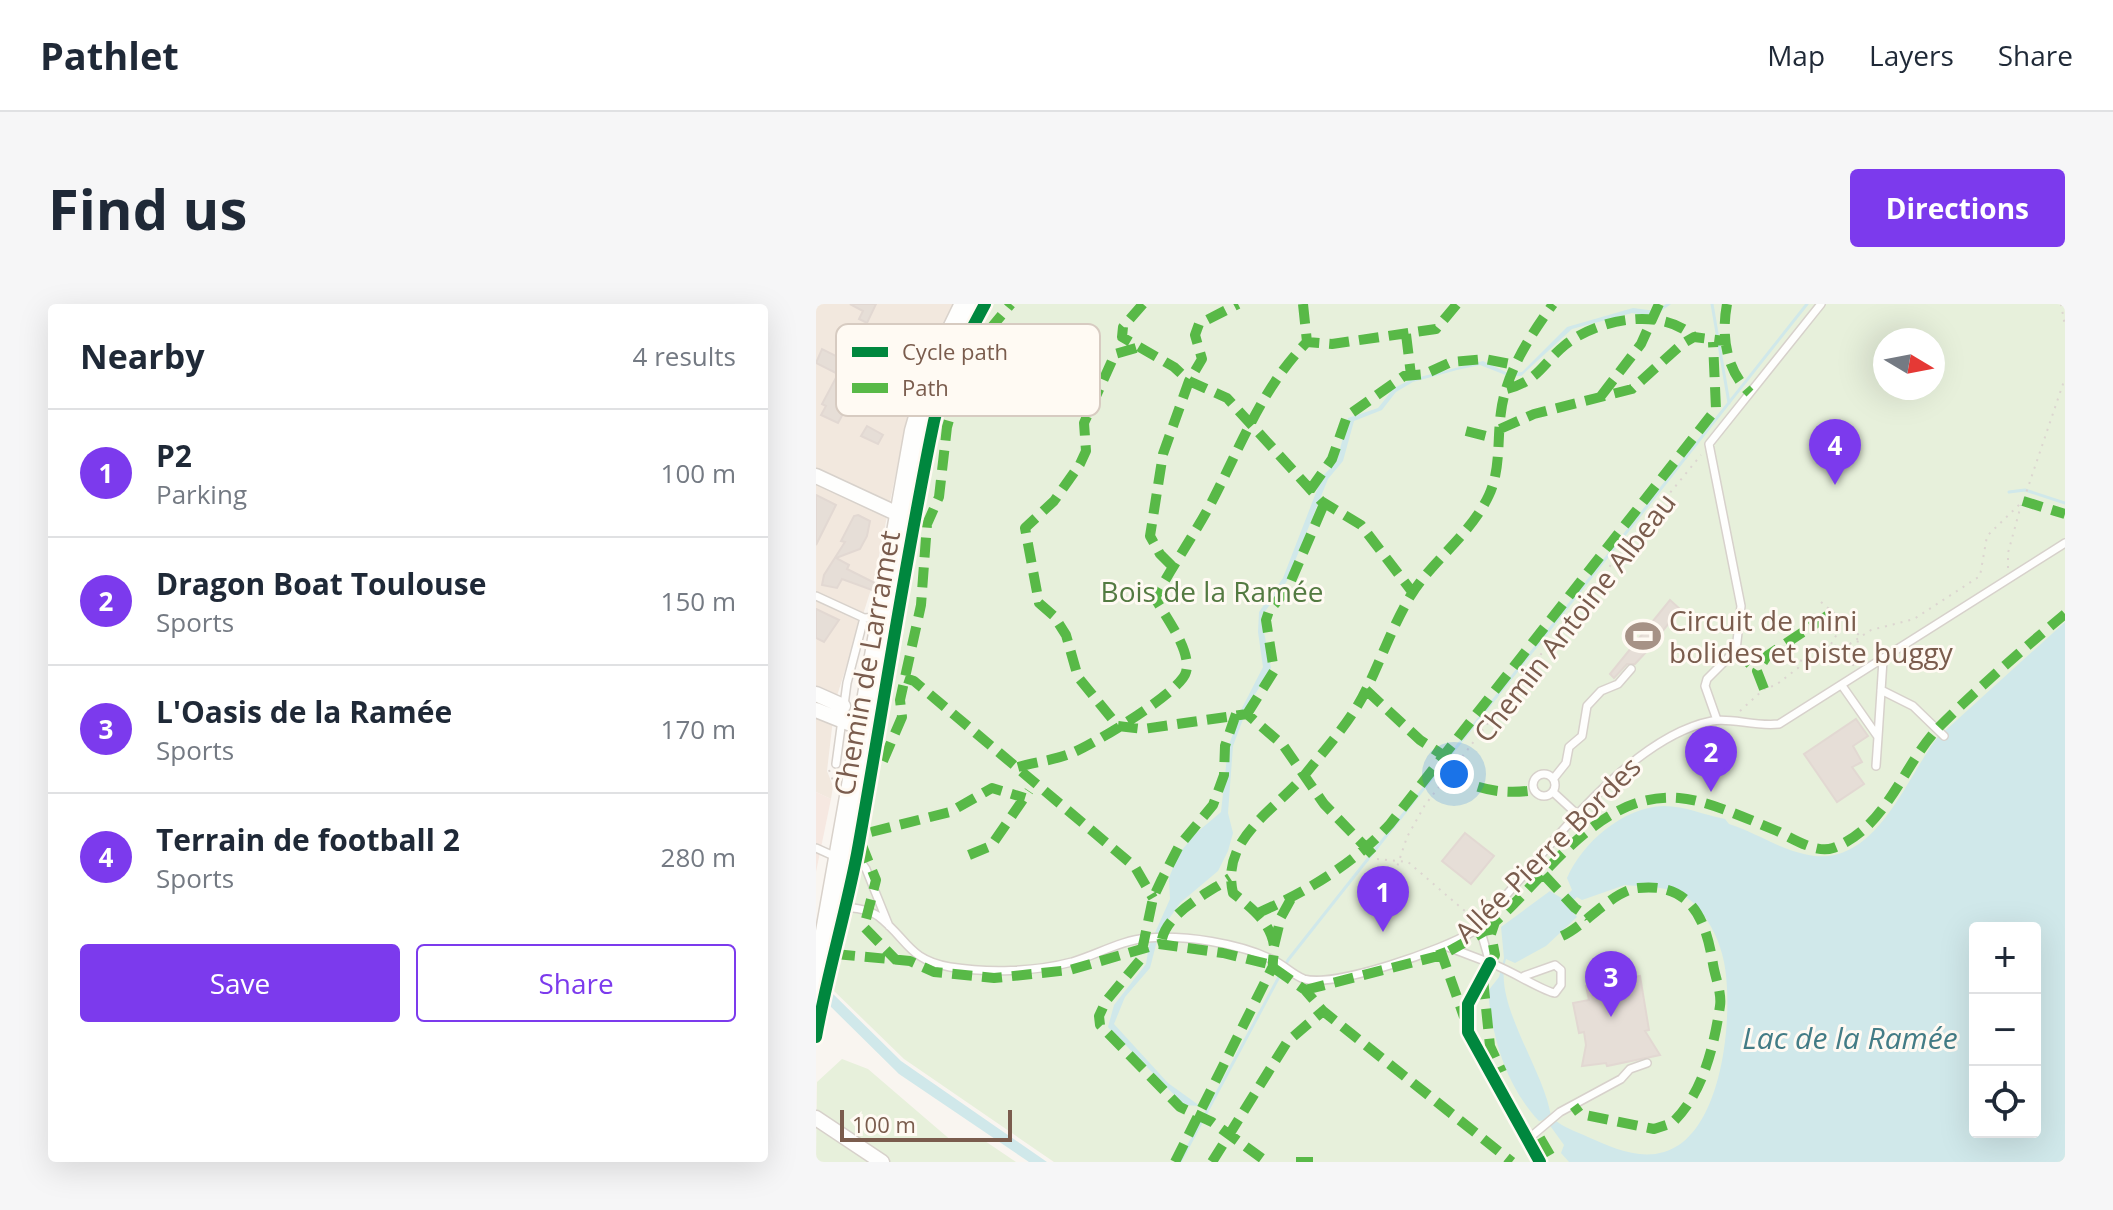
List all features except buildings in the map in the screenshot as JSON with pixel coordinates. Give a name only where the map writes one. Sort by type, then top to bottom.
[{"type":"main road","name":"Chemin de Larramet","points":[[954,324],[965,304]]},
{"type":"main road","name":"Chemin de Larramet","points":[[817,982],[819,947],[839,848],[848,719],[900,515],[919,416]]},
{"type":"street","points":[[816,476],[900,515]]},
{"type":"street","name":"Chemin de Larramet","points":[[816,694],[848,719]]},
{"type":"street","points":[[816,710],[848,719]]},
{"type":"street","points":[[816,1118],[882,1162]]},
{"type":"lane","points":[[1717,720],[1705,686],[1707,679],[1736,650],[1741,606],[1709,444],[1821,304]]},
{"type":"lane","name":"Allée Pierre Bordes","points":[[1448,947],[1479,925],[1579,816],[1631,764],[1654,746],[1676,733],[1717,720],[1752,726],[1779,724],[1843,687],[2065,543]]},
{"type":"lane","points":[[816,596],[872,618]]},
{"type":"lane","points":[[1876,766],[1883,660]]},
{"type":"lane","points":[[1579,816],[1553,792],[1554,778],[1566,763],[1569,747],[1582,736],[1587,706],[1601,691],[1618,684],[1631,669]]},
{"type":"lane","points":[[1843,687],[1878,737]]},
{"type":"lane","points":[[1881,690],[1913,706],[1944,736]]},
{"type":"lane","points":[[836,764],[848,719]]},
{"type":"lane","points":[[1553,792],[1539,795],[1533,783],[1541,774],[1554,778]]},
{"type":"lane","points":[[816,848],[839,848],[848,840],[857,852],[890,928]]},
{"type":"lane","points":[[829,905],[867,911],[890,928],[912,954],[923,960],[969,969],[1049,966],[1149,938],[1217,944],[1280,964],[1301,978],[1330,979],[1448,947],[1524,976],[1548,992],[1555,993],[1561,985],[1561,970],[1555,965],[1524,976]]},
{"type":"lane","points":[[1479,925],[1490,963]]},
{"type":"lane","points":[[1527,1140],[1543,1130],[1560,1112],[1621,1079],[1630,1069],[1647,1063]]},
{"type":"path","points":[[2061,304],[2065,326]]},
{"type":"path","points":[[2010,577],[2008,553],[2065,378]]},
{"type":"path","points":[[1728,720],[1764,689],[1798,668],[1803,656],[1830,645],[1845,647],[1859,635],[1896,621],[1914,619],[1980,576],[1987,536],[2023,501]]},
{"type":"path","points":[[1821,602],[1859,635]]},
{"type":"path","points":[[1830,645],[1840,629],[1853,627]]},
{"type":"path","points":[[1855,679],[1853,658],[1859,635]]},
{"type":"path","points":[[1377,859],[1400,859],[1463,905],[1479,925]]},
{"type":"shaded area","points":[[816,304],[955,304],[945,324],[836,324],[836,416],[908,416],[874,580],[835,702],[827,771],[833,786],[831,799],[816,792]]},
{"type":"shaded area","points":[[816,792],[831,799],[816,872]]},
{"type":"green space","name":"Bois de la Ramée","points":[[994,304],[2065,304],[2065,1162],[1054,1162],[904,1059],[832,989],[899,660],[929,472],[942,416],[1100,416],[1100,324],[980,324]]},
{"type":"green space","points":[[842,1059],[868,1069],[953,1142],[982,1139],[1016,1162],[816,1162],[817,1082]]},
{"type":"water","points":[[1671,304],[1653,317],[1632,313],[1572,329],[1521,376],[1508,376],[1480,365],[1457,370],[1413,382],[1396,392],[1382,410],[1354,421],[1343,461],[1328,479],[1287,581],[1264,613],[1262,622],[1271,668],[1248,706],[1233,746],[1228,813],[1233,833],[1228,851],[1218,871],[1180,903],[1159,933],[1150,968],[1125,997],[1114,1024],[1168,1083],[1200,1106],[1184,1105],[1108,1027],[1114,1005],[1146,964],[1149,946],[1170,899],[1169,878],[1178,855],[1195,834],[1221,812],[1228,748],[1241,710],[1263,667],[1258,632],[1259,612],[1283,578],[1322,477],[1337,461],[1348,418],[1378,408],[1394,388],[1412,379],[1483,361],[1508,373],[1522,372],[1567,327],[1633,308],[1656,311]]},
{"type":"water","name":"Lac de la Ramée","points":[[2065,622],[2065,1162],[1569,1162],[1561,1153],[1564,1145],[1546,1120],[1539,1121],[1518,1093],[1497,1044],[1488,991],[1499,977],[1504,958],[1501,927],[1550,891],[1563,899],[1572,890],[1567,878],[1593,840],[1619,820],[1649,808],[1679,807],[1725,819],[1729,824],[1804,854],[1828,856],[1850,850],[1868,837],[1884,819],[1937,738]],"holes":[[[1625,885],[1664,889],[1690,900],[1707,920],[1717,940],[1727,984],[1725,1040],[1712,1098],[1700,1122],[1684,1141],[1664,1152],[1644,1154],[1615,1148],[1551,1117],[1547,1099],[1506,996],[1504,977],[1506,959],[1515,963],[1546,946],[1577,917],[1568,905],[1577,897],[1582,900]]]},
{"type":"water","points":[[826,987],[901,1061],[1047,1162],[1029,1162],[899,1074],[824,1000]]},
{"type":"waterway","points":[[1712,304],[1729,403]]},
{"type":"waterway","points":[[1180,1162],[1288,960],[1807,304]]},
{"type":"waterway","points":[[2009,492],[2025,490],[2065,503]]},
{"type":"marked path","points":[[994,324],[1011,304]]},
{"type":"marked path","points":[[1143,304],[1123,327],[1122,337],[1174,367],[1189,381],[1227,398],[1321,501],[1361,525],[1413,593]]},
{"type":"marked path","points":[[1172,566],[1160,554],[1150,536],[1163,454],[1189,381],[1202,359],[1195,335],[1199,324],[1238,304]]},
{"type":"marked path","points":[[1303,304],[1307,342]]},
{"type":"marked path","points":[[1018,767],[1083,748],[1135,717],[1181,681],[1186,672],[1185,654],[1155,598],[1209,507],[1264,400],[1307,342],[1332,344],[1436,329],[1457,304]]},
{"type":"marked path","points":[[1175,1162],[1273,966],[1274,946],[1269,930],[1259,916],[1233,893],[1231,873],[1235,856],[1254,825],[1295,786],[1347,721],[1367,688],[1411,595],[1481,509],[1493,485],[1501,412],[1508,383],[1528,342],[1553,304]]},
{"type":"marked path","points":[[1601,396],[1641,344],[1659,304]]},
{"type":"marked path","points":[[1727,304],[1727,352],[1735,374],[1750,393]]},
{"type":"marked path","points":[[1507,389],[1533,377],[1578,336],[1611,323],[1648,319],[1681,327],[1694,337]]},
{"type":"marked path","points":[[1406,334],[1411,375]]},
{"type":"marked path","points":[[1500,429],[1534,414],[1632,389],[1694,337],[1725,341]]},
{"type":"marked path","points":[[1258,913],[1329,875],[1390,824],[1716,409],[1713,342]]},
{"type":"marked path","points":[[1100,387],[1115,354],[1136,348]]},
{"type":"marked path","points":[[1310,490],[1332,459],[1347,416],[1404,376],[1425,374],[1451,362],[1485,359],[1515,365]]},
{"type":"marked path","points":[[883,761],[902,717],[900,700],[921,605],[927,524],[939,497],[950,416]]},
{"type":"marked path","points":[[1087,416],[1084,423],[1086,451],[1080,464],[1054,501],[1025,528],[1039,603],[1054,616],[1066,635],[1078,677],[1118,726],[1143,729],[1247,714],[1283,745],[1324,804],[1377,859]]},
{"type":"marked path","points":[[1466,431],[1498,439]]},
{"type":"marked path","points":[[2023,501],[2065,514]]},
{"type":"marked path","points":[[1247,714],[1274,671],[1266,620],[1269,611],[1288,588],[1324,504]]},
{"type":"marked path","points":[[1764,689],[1757,671],[1767,656],[1833,612]]},
{"type":"marked path","points":[[1490,963],[1495,955],[1491,934],[1495,922],[1577,840],[1624,808],[1651,799],[1679,798],[1728,811],[1819,849],[1833,848],[1852,839],[1881,811],[1939,727],[2065,614]]},
{"type":"marked path","points":[[1736,650],[1757,671]]},
{"type":"marked path","points":[[905,678],[914,681],[1135,867],[1153,898]]},
{"type":"marked path","points":[[1366,690],[1420,740],[1458,765]]},
{"type":"marked path","points":[[1236,714],[1225,746],[1224,775],[1213,805],[1179,846],[1153,898],[1140,960],[1106,1001],[1099,1016],[1100,1025],[1180,1107],[1212,1122],[1267,1162]]},
{"type":"marked path","points":[[1451,774],[1491,790],[1534,790]]},
{"type":"marked path","points":[[871,832],[950,812],[992,788],[1025,798]]},
{"type":"marked path","points":[[969,855],[991,846],[1029,791]]},
{"type":"marked path","points":[[861,843],[876,880],[864,927],[897,961]]},
{"type":"marked path","points":[[1544,875],[1575,908],[1588,917]]},
{"type":"marked path","points":[[1162,939],[1180,912],[1230,878]]},
{"type":"marked path","points":[[1562,936],[1628,890],[1656,888],[1672,891],[1684,898],[1700,919],[1720,996],[1705,1069],[1692,1098],[1672,1123],[1654,1129],[1580,1114],[1574,1106]]},
{"type":"marked path","points":[[1274,946],[1281,917],[1292,897]]},
{"type":"marked path","points":[[1305,990],[1442,955],[1492,927]]},
{"type":"marked path","points":[[835,954],[910,961],[934,972],[994,978],[1070,970],[1159,944],[1223,953],[1268,964],[1305,990],[1323,1011],[1512,1162]]},
{"type":"marked path","points":[[1440,949],[1464,1017]]},
{"type":"marked path","points":[[1483,979],[1490,1046],[1502,1072]]},
{"type":"marked path","points":[[1212,1162],[1287,1042],[1323,1011]]},
{"type":"marked path","points":[[1540,1138],[1554,1162]]},
{"type":"marked path","points":[[1296,1162],[1313,1162]]},
{"type":"cycle path","points":[[974,324],[985,304]]},
{"type":"cycle path","points":[[816,1037],[857,854],[903,583],[935,416]]},
{"type":"cycle path","points":[[1490,963],[1468,1004],[1468,1032],[1540,1162]]},
{"type":"place","name":"Terrain de football 2","points":[[1835,485]]},
{"type":"place","name":"Circuit de mini bolides et piste buggy","points":[[1643,636]]},
{"type":"place","name":"Dragon Boat Toulouse","points":[[1711,792]]},
{"type":"place","name":"P2","points":[[1383,932]]},
{"type":"place","name":"L'Oasis de la Ramée","points":[[1611,1017]]}]
